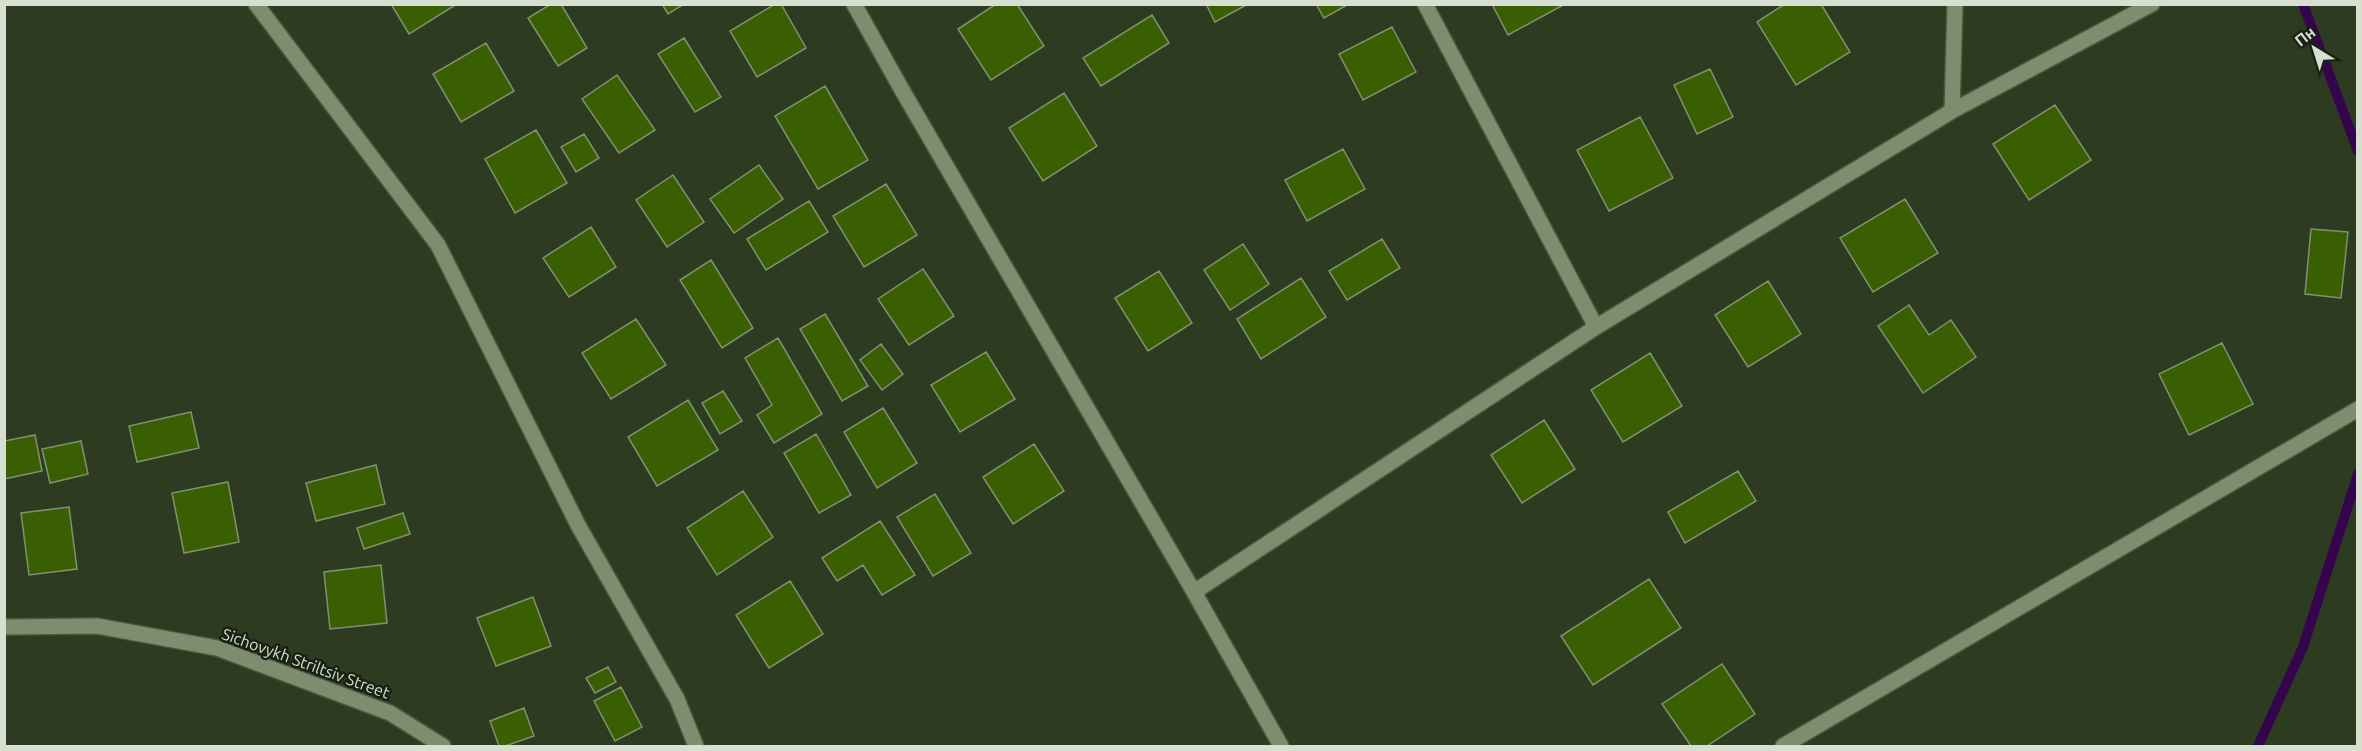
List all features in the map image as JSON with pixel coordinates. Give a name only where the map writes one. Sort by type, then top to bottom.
[{"type":"street","points":[[256,4],[438,245],[578,525],[677,699],[696,747]]},
{"type":"street","points":[[854,4],[1194,592],[1281,747]]},
{"type":"street","points":[[1425,4],[1596,327]]},
{"type":"street","points":[[1952,111],[1955,4]]},
{"type":"street","points":[[1194,592],[1596,327],[1952,111],[2152,4]]},
{"type":"street","points":[[1783,747],[2358,409]]},
{"type":"street","name":"Sichovykh Striltsiv Street","points":[[4,627],[96,626],[217,648],[390,713],[443,747]]},
{"type":"building","points":[[391,4],[457,4],[409,34]]},
{"type":"building","points":[[551,4],[561,4],[587,48],[558,66],[528,18]]},
{"type":"building","points":[[662,4],[684,4],[668,14]]},
{"type":"building","points":[[775,4],[781,4],[806,48],[757,77],[730,31]]},
{"type":"building","points":[[996,4],[1017,4],[1044,46],[991,80],[958,29]]},
{"type":"building","points":[[1206,4],[1248,4],[1215,22]]},
{"type":"building","points":[[1316,4],[1349,4],[1324,18]]},
{"type":"building","points":[[1492,4],[1565,4],[1508,35]]},
{"type":"building","points":[[1785,4],[1821,4],[1850,52],[1796,85],[1757,22]]},
{"type":"building","points":[[1152,15],[1169,43],[1101,86],[1083,58]]},
{"type":"building","points":[[1392,27],[1416,72],[1363,100],[1339,54]]},
{"type":"building","points":[[684,38],[721,97],[695,112],[658,54]]},
{"type":"building","points":[[486,43],[514,91],[461,122],[433,74]]},
{"type":"building","points":[[1710,69],[1733,117],[1697,134],[1674,85]]},
{"type":"building","points":[[617,75],[655,130],[619,153],[582,99]]},
{"type":"building","points":[[825,86],[868,160],[818,189],[775,116]]},
{"type":"building","points":[[1064,93],[1097,146],[1043,181],[1009,128]]},
{"type":"building","points":[[2055,105],[2091,160],[2029,200],[1993,144]]},
{"type":"building","points":[[1640,117],[1673,178],[1609,211],[1577,150]]},
{"type":"building","points":[[536,130],[567,183],[515,213],[485,159]]},
{"type":"building","points":[[584,134],[599,158],[576,172],[561,147]]},
{"type":"building","points":[[1343,149],[1365,189],[1307,221],[1285,180]]},
{"type":"building","points":[[759,165],[783,199],[734,233],[710,199]]},
{"type":"building","points":[[673,175],[704,222],[667,247],[636,200]]},
{"type":"building","points":[[886,184],[917,235],[864,267],[833,216]]},
{"type":"building","points":[[1905,199],[1938,253],[1873,292],[1840,238]]},
{"type":"building","points":[[809,201],[828,232],[766,270],[747,239]]},
{"type":"building","points":[[591,227],[616,267],[569,297],[543,258]]},
{"type":"building","points":[[2311,229],[2348,232],[2341,298],[2305,294]]},
{"type":"building","points":[[1382,239],[1400,268],[1347,300],[1329,271]]},
{"type":"building","points":[[1243,244],[1269,284],[1230,310],[1204,270]]},
{"type":"building","points":[[711,260],[753,328],[722,348],[680,280]]},
{"type":"building","points":[[923,269],[954,316],[909,345],[878,299]]},
{"type":"building","points":[[1159,271],[1192,323],[1148,351],[1115,298]]},
{"type":"building","points":[[1301,278],[1326,317],[1261,359],[1237,319]]},
{"type":"building","points":[[1768,281],[1801,334],[1748,367],[1715,315]]},
{"type":"building","points":[[1909,305],[1929,335],[1951,320],[1976,357],[1923,393],[1878,326]]},
{"type":"building","points":[[825,314],[868,386],[842,401],[800,329]]},
{"type":"building","points":[[636,319],[666,365],[611,399],[582,353]]},
{"type":"building","points":[[778,338],[822,414],[774,443],[757,415],[772,405],[745,358]]},
{"type":"building","points":[[2222,343],[2253,404],[2189,435],[2159,374]]},
{"type":"building","points":[[881,344],[903,374],[882,390],[860,360]]},
{"type":"building","points":[[986,352],[1015,399],[960,432],[931,385]]},
{"type":"building","points":[[1650,353],[1682,406],[1623,442],[1591,390]]},
{"type":"building","points":[[723,391],[742,421],[720,434],[702,403]]},
{"type":"building","points":[[688,400],[718,450],[657,486],[628,437]]},
{"type":"building","points":[[883,408],[917,463],[877,488],[844,432]]},
{"type":"building","points":[[191,412],[199,448],[137,462],[129,426]]},
{"type":"building","points":[[1544,420],[1575,469],[1522,503],[1491,455]]},
{"type":"building","points":[[816,434],[851,495],[819,513],[784,453]]},
{"type":"building","points":[[35,435],[42,471],[4,479],[4,441]]},
{"type":"building","points":[[81,441],[88,474],[50,483],[42,449]]},
{"type":"building","points":[[1034,444],[1064,491],[1013,524],[983,477]]},
{"type":"building","points":[[376,465],[385,504],[316,521],[306,483]]},
{"type":"building","points":[[1738,471],[1756,501],[1685,543],[1668,512]]},
{"type":"building","points":[[228,482],[239,542],[184,553],[172,493]]},
{"type":"building","points":[[743,491],[773,537],[717,575],[687,528]]},
{"type":"building","points":[[935,494],[971,553],[933,576],[897,517]]},
{"type":"building","points":[[69,507],[77,569],[29,575],[21,513]]},
{"type":"building","points":[[403,513],[410,534],[364,549],[357,528]]},
{"type":"building","points":[[880,521],[915,575],[882,595],[863,565],[837,581],[822,558]]},
{"type":"building","points":[[381,565],[387,623],[330,629],[324,572]]},
{"type":"building","points":[[1649,579],[1681,628],[1593,685],[1561,636]]},
{"type":"building","points":[[790,581],[823,634],[769,668],[736,615]]},
{"type":"building","points":[[533,597],[551,646],[496,666],[477,618]]},
{"type":"building","points":[[1722,664],[1755,714],[1707,746],[1691,746],[1662,704]]},
{"type":"building","points":[[608,667],[616,682],[595,693],[586,678]]},
{"type":"building","points":[[621,687],[642,727],[615,741],[594,701]]},
{"type":"building","points":[[524,708],[534,736],[499,746],[490,721]]},
{"type":"waterway","points":[[2303,4],[2358,151]]},
{"type":"waterway","points":[[2258,746],[2303,647],[2358,474]]}]
